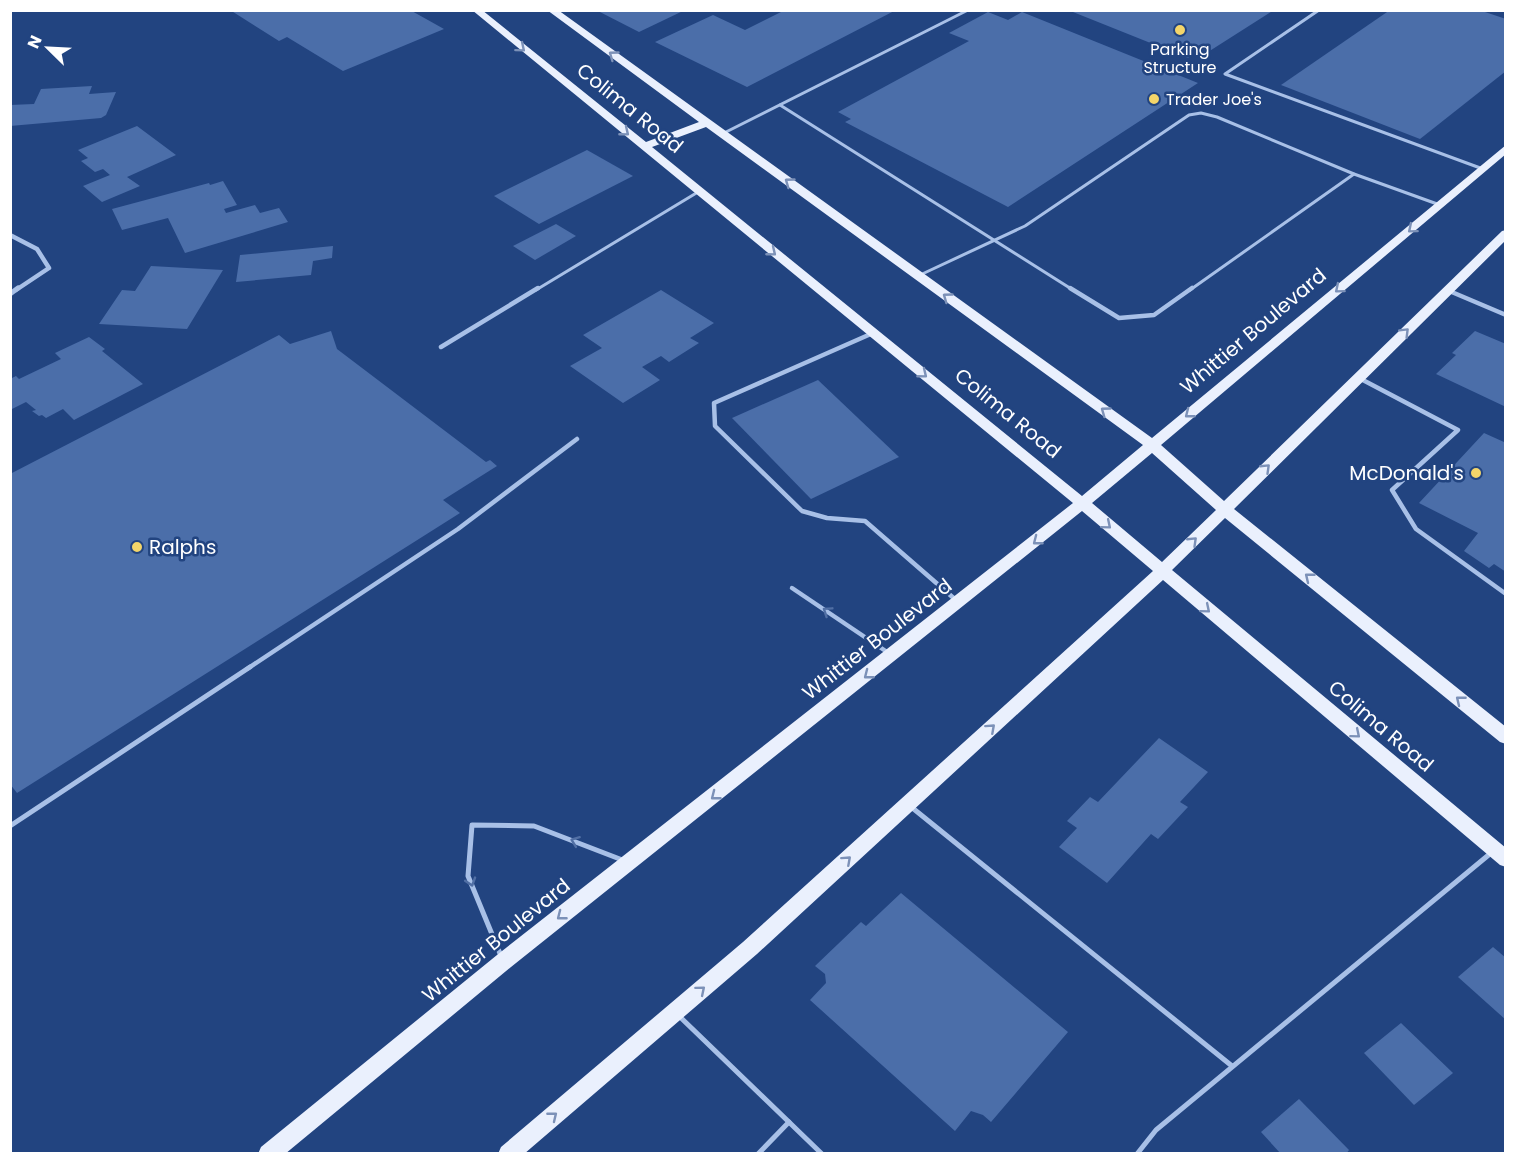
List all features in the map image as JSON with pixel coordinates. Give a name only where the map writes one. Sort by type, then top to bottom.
[{"type":"main road","name":"Colima Road","points":[[551,10],[1152,445],[1225,510],[1506,737]]},
{"type":"main road","name":"Colima Road","points":[[479,11],[1082,504],[1500,854]]},
{"type":"main road","points":[[643,147],[707,123]]},
{"type":"main road","name":"Whittier Boulevard","points":[[268,1154],[504,961],[893,656],[1082,504],[1506,148]]},
{"type":"main road","points":[[508,1154],[750,948],[1127,606],[1506,233]]},
{"type":"street","points":[[10,235],[36,249],[49,268],[10,294]]},
{"type":"lane","points":[[722,134],[969,10]]},
{"type":"lane","points":[[1319,10],[1225,74],[1483,169]]},
{"type":"lane","points":[[780,105],[991,240],[1119,318],[1154,315],[1354,174]]},
{"type":"lane","points":[[918,276],[1025,226],[1189,115],[1195,114],[1217,117],[1354,174],[1440,205]]},
{"type":"lane","points":[[441,346],[698,192]]},
{"type":"lane","points":[[1447,290],[1506,315]]},
{"type":"lane","points":[[873,333],[714,403],[715,426],[802,511],[827,518],[865,521],[959,603]]},
{"type":"lane","points":[[1359,378],[1458,430],[1392,490],[1416,529],[1506,594]]},
{"type":"lane","points":[[10,826],[458,529],[577,439]]},
{"type":"lane","points":[[792,588],[893,656]]},
{"type":"lane","points":[[908,804],[1232,1066]]},
{"type":"lane","points":[[504,961],[468,876],[472,825],[534,826],[630,863]]},
{"type":"lane","points":[[1137,1154],[1156,1130],[1232,1066],[1500,854]]},
{"type":"lane","points":[[675,1012],[822,1154]]},
{"type":"lane","points":[[758,1154],[789,1122]]},
{"type":"building","points":[[230,10],[410,10],[444,29],[343,71],[287,37],[279,41]]},
{"type":"building","points":[[596,10],[685,10],[639,32]]},
{"type":"building","points":[[785,10],[896,10],[747,87],[655,42],[713,15],[745,30]]},
{"type":"building","name":"Parking Structure","points":[[1068,10],[1274,10],[1208,52],[1201,49],[1188,58]]},
{"type":"building","points":[[1390,10],[1479,10],[1506,19],[1506,71],[1420,139],[1281,85]]},
{"type":"building","points":[[988,12],[1008,20],[1022,12],[1198,83],[1008,207],[845,122],[851,119],[838,112],[969,41],[949,33]]},
{"type":"building","points":[[92,86],[89,94],[116,92],[106,115],[101,118],[10,126],[10,105],[34,104],[41,89]]},
{"type":"building","points":[[137,126],[176,155],[127,177],[140,186],[102,202],[83,186],[110,175],[103,169],[95,172],[81,161],[88,158],[78,150]]},
{"type":"building","points":[[587,150],[633,176],[539,224],[494,196]]},
{"type":"building","points":[[223,181],[237,205],[224,209],[226,213],[255,205],[260,213],[279,208],[288,222],[185,253],[168,218],[122,230],[112,209],[209,183],[210,185]]},
{"type":"building","points":[[556,224],[576,236],[535,260],[513,246]]},
{"type":"building","points":[[333,246],[332,258],[313,261],[311,275],[236,282],[240,255]]},
{"type":"building","points":[[151,266],[223,270],[187,329],[99,324],[122,290],[135,291]]},
{"type":"building","points":[[661,290],[714,323],[690,338],[699,343],[669,362],[661,356],[642,367],[660,380],[623,403],[570,366],[602,348],[583,335]]},
{"type":"building","points":[[331,331],[337,349],[486,462],[490,460],[497,466],[443,500],[460,513],[17,793],[10,784],[10,474],[279,335],[290,344]]},
{"type":"building","points":[[1475,331],[1506,344],[1506,407],[1436,374],[1456,355],[1452,353]]},
{"type":"building","points":[[89,337],[105,349],[102,351],[143,384],[74,420],[63,409],[46,418],[39,416],[32,411],[36,410],[26,402],[10,410],[10,379],[16,376],[19,379],[61,359],[55,353]]},
{"type":"building","points":[[818,380],[899,457],[811,499],[732,418]]},
{"type":"building","name":"McDonald's","points":[[1484,433],[1504,442],[1506,440],[1506,572],[1494,564],[1489,568],[1464,551],[1478,533],[1419,503]]},
{"type":"building","points":[[1159,738],[1208,772],[1180,802],[1188,807],[1158,839],[1151,834],[1107,883],[1059,847],[1077,828],[1067,821],[1090,797],[1098,802]]},
{"type":"building","points":[[901,893],[1068,1032],[991,1122],[983,1115],[971,1111],[955,1131],[810,1000],[826,983],[825,974],[815,966],[861,922],[866,926]]},
{"type":"building","points":[[1493,947],[1506,958],[1506,1020],[1458,977]]},
{"type":"building","points":[[1401,1023],[1453,1073],[1414,1105],[1364,1053]]},
{"type":"building","points":[[1299,1099],[1349,1150],[1346,1154],[1281,1154],[1261,1132]]},
{"type":"place","name":"Parking Structure","points":[[1180,30]]},
{"type":"place","name":"Trader Joe's","points":[[1154,99]]},
{"type":"place","name":"McDonald's","points":[[1476,473]]},
{"type":"place","name":"Ralphs","points":[[137,547]]}]
